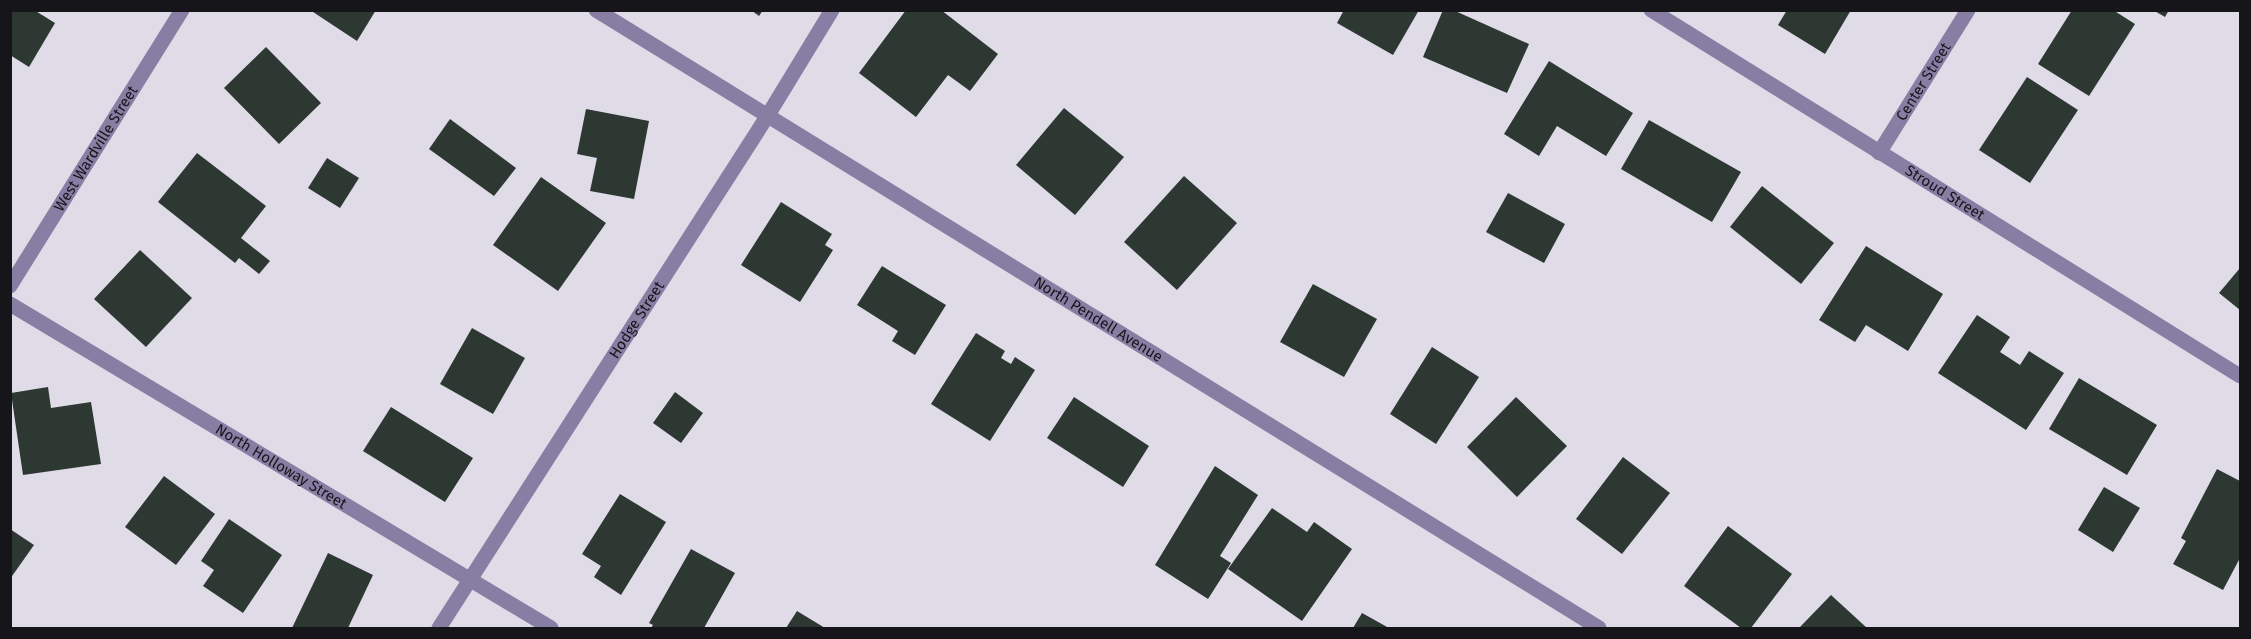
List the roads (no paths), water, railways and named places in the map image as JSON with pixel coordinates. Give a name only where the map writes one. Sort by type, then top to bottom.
[{"type":"street","name":"West Wardville Street","points":[[10,286],[182,10]]},
{"type":"street","name":"North Pendell Avenue","points":[[596,10],[768,115],[1575,622],[1599,628]]},
{"type":"street","name":"Hodge Street","points":[[439,628],[768,115],[832,10]]},
{"type":"street","name":"Stroud Street","points":[[1651,10],[2241,376]]},
{"type":"street","name":"Center Street","points":[[1880,153],[1968,10]]},
{"type":"street","name":"North Holloway Street","points":[[10,304],[551,628]]}]
